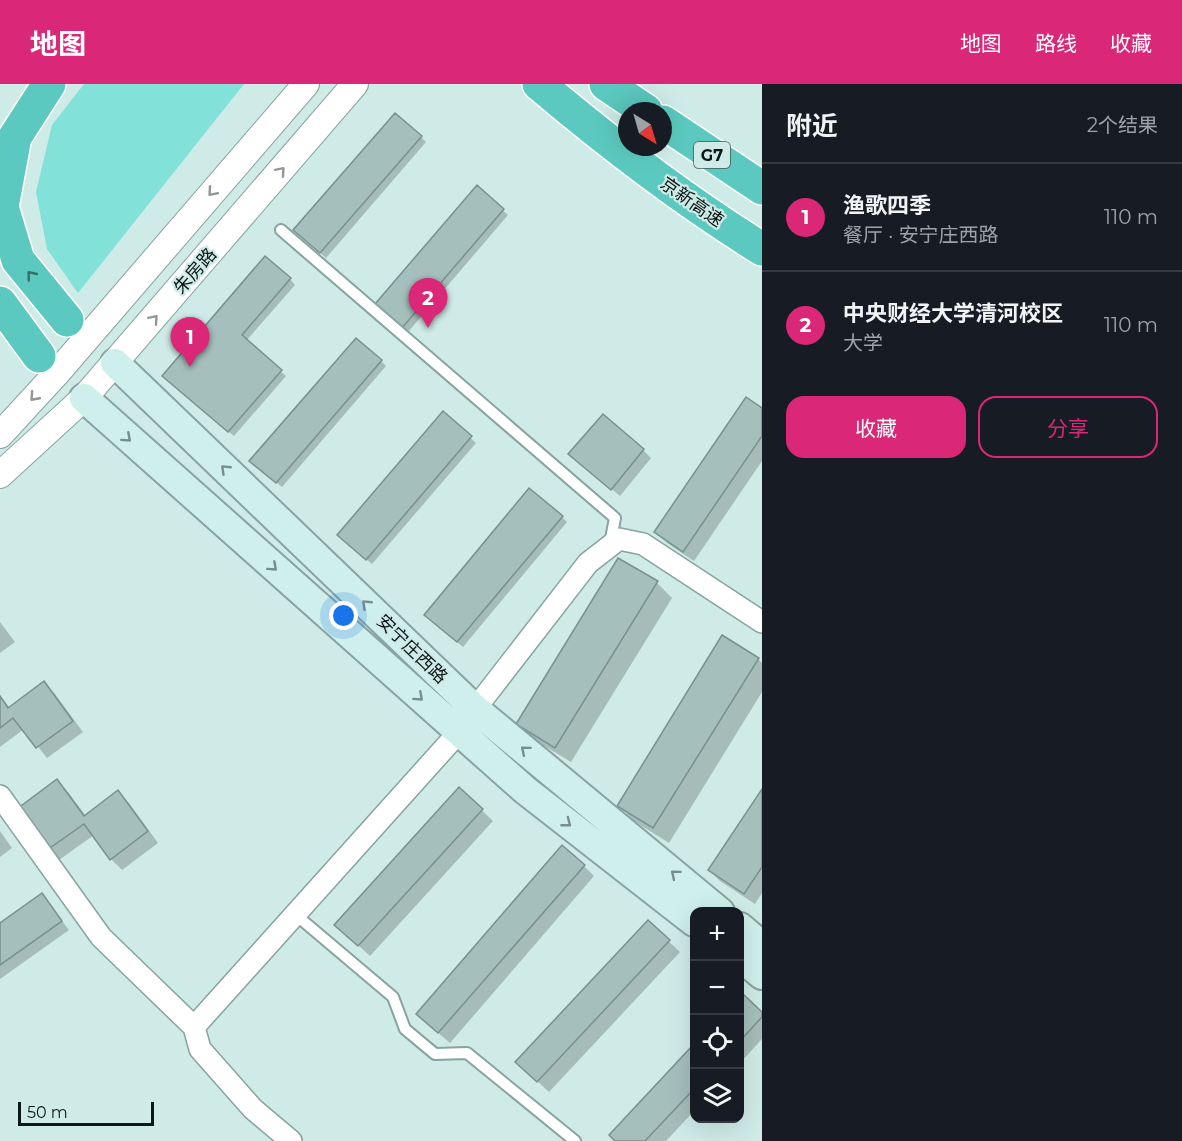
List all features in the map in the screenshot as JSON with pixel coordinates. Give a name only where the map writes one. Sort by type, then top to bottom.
[{"type":"highway","points":[[49,84],[15,136],[2,207],[18,260],[77,329]]},
{"type":"highway","name":"京新高速","points":[[539,84],[702,212],[762,249]]},
{"type":"highway","points":[[606,84],[633,102]]},
{"type":"highway","points":[[579,117],[683,210],[736,254],[762,272]]},
{"type":"highway","name":"G7","points":[[672,128],[762,188]]},
{"type":"highway","points":[[0,303],[48,364]]},
{"type":"main road","name":"安宁庄西路","points":[[115,363],[467,721],[713,907]]},
{"type":"main road","points":[[84,399],[467,721],[525,790],[690,919]]},
{"type":"main road","points":[[744,930],[762,946]]},
{"type":"main road","points":[[744,960],[762,975]]},
{"type":"street","points":[[0,435],[48,364],[77,329],[306,84]]},
{"type":"street","name":"朱房路","points":[[0,475],[84,399],[355,84]]},
{"type":"street","name":"安宁庄西路","points":[[77,329],[115,363]]},
{"type":"street","points":[[48,364],[84,399]]},
{"type":"street","points":[[194,1027],[467,721],[588,563],[619,539],[643,544],[762,622]]},
{"type":"street","points":[[0,796],[101,937],[194,1027],[200,1049],[253,1110],[291,1141]]},
{"type":"lane","points":[[281,230],[615,518],[609,547]]},
{"type":"lane","points":[[296,915],[393,998],[405,1029],[435,1054],[467,1053],[575,1141]]},
{"type":"shaded area","points":[[84,84],[244,84],[78,293],[47,249],[36,192],[52,125]]},
{"type":"building","points":[[395,113],[422,136],[320,253],[293,230]]},
{"type":"building","points":[[477,185],[504,209],[402,328],[375,304]]},
{"type":"building","points":[[265,256],[291,278],[242,335],[282,370],[228,432],[162,376]]},
{"type":"building","points":[[356,338],[382,360],[276,483],[249,461]]},
{"type":"building","points":[[746,397],[762,408],[762,436],[683,552],[654,532]]},
{"type":"building","points":[[443,411],[472,436],[366,560],[337,535]]},
{"type":"building","points":[[603,414],[644,449],[611,490],[568,454]]},
{"type":"building","points":[[529,488],[563,516],[457,642],[424,615]]},
{"type":"building","points":[[618,558],[658,581],[555,748],[516,724]]},
{"type":"building","points":[[722,635],[759,658],[653,828],[617,806]]},
{"type":"building","points":[[44,681],[73,721],[36,748],[13,718],[0,728],[0,696],[8,708]]},
{"type":"building","points":[[57,779],[84,816],[118,790],[148,831],[110,860],[84,824],[47,850],[17,809]]},
{"type":"building","points":[[459,787],[483,809],[358,946],[334,925]]},
{"type":"building","points":[[762,789],[762,867],[744,894],[708,870]]},
{"type":"building","points":[[562,845],[585,865],[438,1033],[416,1014]]},
{"type":"building","points":[[42,893],[62,921],[0,965],[0,923]]},
{"type":"building","points":[[648,920],[670,940],[537,1082],[515,1062]]},
{"type":"building","points":[[744,995],[762,1012],[762,1017],[744,1037]]},
{"type":"building","points":[[690,1048],[690,1093],[645,1141],[615,1141],[609,1135]]},
{"type":"place","name":"中央财经大学清河校区","points":[[428,328]]},
{"type":"place","name":"渔歌四季","points":[[190,367]]}]
